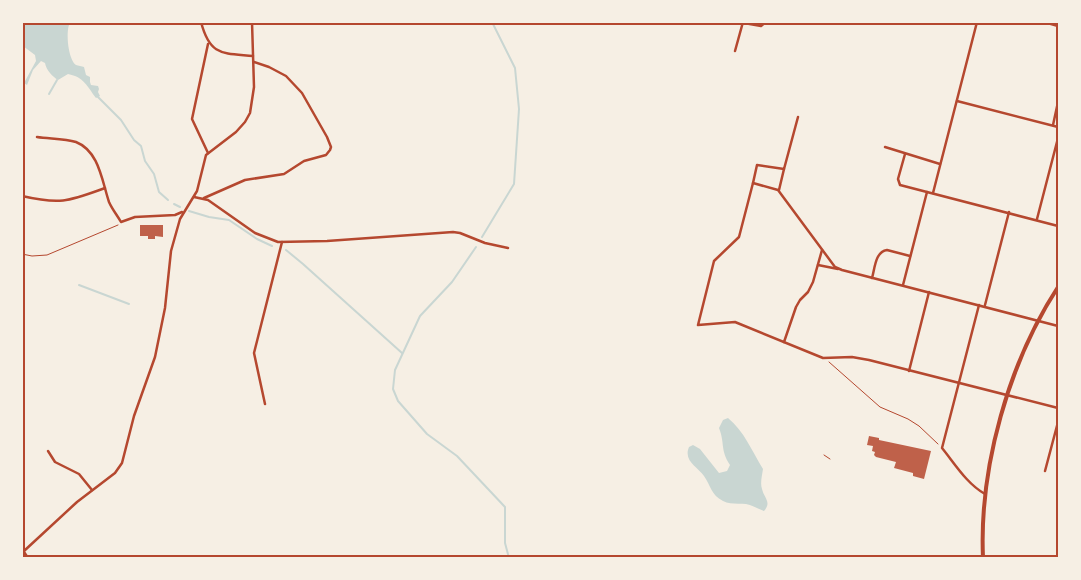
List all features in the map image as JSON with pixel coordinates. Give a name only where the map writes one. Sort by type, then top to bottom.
[{"type":"street","points":[[201,22],[208,44],[192,119],[208,153]]},
{"type":"street","points":[[28,558],[23,550],[112,475],[122,463],[132,422],[156,357],[163,320],[171,251],[180,219],[194,197],[208,153],[236,132],[248,117],[253,99],[252,22]]},
{"type":"street","points":[[736,51],[743,23],[761,26],[766,22]]},
{"type":"street","points":[[933,193],[977,22]]},
{"type":"street","points":[[1044,22],[1058,26]]},
{"type":"street","points":[[208,44],[224,53],[253,56]]},
{"type":"street","points":[[204,198],[245,180],[284,174],[304,161],[326,155],[330,150],[327,137],[302,93],[286,76],[253,61]]},
{"type":"street","points":[[957,101],[1058,126]]},
{"type":"street","points":[[1052,125],[1058,102]]},
{"type":"street","points":[[778,190],[798,117]]},
{"type":"street","points":[[37,137],[71,141],[85,148],[95,160],[112,208],[121,222],[135,217],[175,215],[184,211]]},
{"type":"street","points":[[1037,220],[1058,138]]},
{"type":"street","points":[[885,147],[940,164]]},
{"type":"street","points":[[904,154],[898,182],[902,186],[1058,226]]},
{"type":"street","points":[[784,169],[758,165],[739,236],[714,261],[698,325],[735,322],[823,358],[852,357],[869,360],[1058,408]]},
{"type":"street","points":[[753,183],[778,190],[822,250],[835,266],[842,270]]},
{"type":"street","points":[[22,196],[46,201],[67,201],[105,188]]},
{"type":"street","points":[[903,285],[927,192]]},
{"type":"street","points":[[194,197],[204,198],[255,233],[282,242],[327,241],[453,232],[485,243],[508,248]]},
{"type":"street","points":[[985,306],[1009,212]]},
{"type":"street","points":[[265,404],[254,353],[282,242]]},
{"type":"street","points":[[784,342],[796,307],[813,282],[822,250]]},
{"type":"street","points":[[872,278],[878,255],[883,250],[910,256]]},
{"type":"street","points":[[818,265],[903,285],[1058,326]]},
{"type":"street","points":[[983,558],[985,495],[996,434],[1007,395],[1024,352],[1058,286]]},
{"type":"street","points":[[909,370],[929,292]]},
{"type":"street","points":[[979,305],[942,448],[967,479],[985,495]]},
{"type":"street","points":[[1045,471],[1058,422]]},
{"type":"street","points":[[48,451],[55,462],[79,474],[92,490]]},
{"type":"path","points":[[22,254],[40,256],[56,252],[110,229],[121,222]]},
{"type":"path","points":[[823,358],[880,407],[919,426],[942,448]]},
{"type":"path","points":[[824,455],[830,459]]},
{"type":"shaded area","points":[[23,22],[72,23],[69,25],[68,34],[68,46],[71,57],[76,65],[84,67],[86,75],[90,77],[91,85],[98,86],[100,96],[96,98],[85,83],[73,75],[68,74],[58,80],[50,73],[45,63],[41,61],[33,70],[27,85],[24,83],[36,61],[35,55],[23,46]]},
{"type":"shaded area","points":[[728,418],[743,435],[763,469],[761,487],[767,502],[764,511],[748,505],[728,503],[719,499],[688,456],[689,447],[693,445],[700,449],[719,473],[727,471],[730,465],[725,455],[719,428],[723,420]]},
{"type":"building","points":[[140,225],[163,225],[163,237],[155,236],[155,239],[148,239],[148,236],[140,236]]},
{"type":"building","points":[[869,436],[879,438],[879,440],[931,451],[924,479],[913,476],[913,473],[894,468],[896,462],[876,457],[874,455],[875,452],[872,451],[873,446],[867,445]]},
{"type":"waterway","points":[[482,237],[514,184],[519,109],[515,68],[492,22]]},
{"type":"waterway","points":[[49,94],[57,80]]},
{"type":"waterway","points":[[98,97],[121,120],[134,140],[141,146],[145,161],[154,174],[159,192],[168,200]]},
{"type":"waterway","points":[[174,204],[180,207]]},
{"type":"waterway","points":[[189,211],[229,220],[257,239],[272,246]]},
{"type":"waterway","points":[[476,247],[452,282],[420,316],[395,370],[393,389],[398,401],[427,434],[457,456],[505,507],[505,543],[509,558]]},
{"type":"waterway","points":[[286,250],[402,353]]},
{"type":"waterway","points":[[79,285],[129,304]]}]
